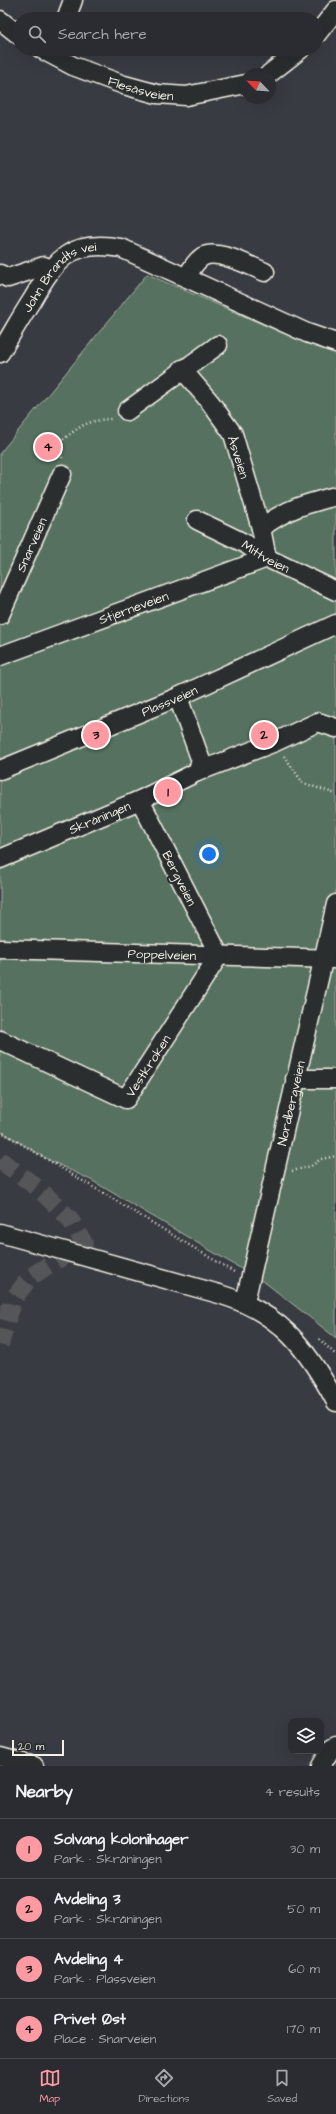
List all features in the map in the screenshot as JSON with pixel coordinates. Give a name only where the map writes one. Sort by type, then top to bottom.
[{"type":"street","points":[[69,12],[73,0]]},
{"type":"street","points":[[324,25],[336,10]]},
{"type":"street","points":[[0,20],[12,29]]},
{"type":"street","name":"Flesåsveien","points":[[56,56],[73,66],[124,85],[157,94],[186,96],[240,85]]},
{"type":"street","points":[[276,69],[292,56]]},
{"type":"street","name":"John Brandts vei","points":[[0,353],[50,269],[64,256],[82,248],[100,244],[121,248],[187,277],[306,333],[336,344]]},
{"type":"street","points":[[187,277],[194,264],[204,256],[222,255],[266,272]]},
{"type":"street","points":[[0,274],[8,278],[44,266],[50,269]]},
{"type":"street","points":[[127,411],[182,369],[218,345]]},
{"type":"street","name":"Åsveien","points":[[182,369],[210,402],[233,434],[261,528],[267,558]]},
{"type":"street","name":"Snarveien","points":[[0,615],[62,474]]},
{"type":"street","points":[[261,528],[278,515],[302,505],[336,496]]},
{"type":"street","name":"Mittveien","points":[[197,520],[244,543],[267,558],[336,591]]},
{"type":"street","name":"Stjerneveien","points":[[0,656],[267,558]]},
{"type":"street","name":"Plassveien","points":[[0,770],[178,696],[336,624]]},
{"type":"street","points":[[178,696],[201,762],[197,772]]},
{"type":"street","name":"Skråningen","points":[[0,858],[140,800],[197,772],[275,742],[318,722],[336,728]]},
{"type":"street","name":"Bergveien","points":[[140,800],[219,955]]},
{"type":"street","name":"Nordbergveien","points":[[245,1302],[295,1079],[330,959],[336,904]]},
{"type":"street","name":"Poppelveien","points":[[0,949],[330,959]]},
{"type":"street","name":"Vestkroken","points":[[0,1040],[126,1099],[219,955]]},
{"type":"street","points":[[295,1079],[336,1079]]},
{"type":"street","points":[[0,1233],[245,1302],[265,1313],[299,1344],[317,1367],[336,1402]]},
{"type":"street","points":[[321,1766],[332,1749],[336,1746]]},
{"type":"street","points":[[0,1757],[34,1766]]},
{"type":"path","points":[[62,474],[60,442],[82,424],[94,419],[116,418],[127,411]]},
{"type":"path","points":[[275,742],[303,783],[336,794]]},
{"type":"path","points":[[0,1131],[249,1281]]},
{"type":"path","points":[[273,1174],[289,1172],[311,1166],[321,1158],[336,1156]]},
{"type":"green space","points":[[147,274],[303,342],[336,352],[336,1338],[267,1284],[91,1180],[49,1160],[0,1131],[0,453]]},
{"type":"tunnel","points":[[0,1160],[39,1189],[70,1219],[84,1243],[30,1277],[12,1301],[0,1345]]},
{"type":"place","name":"Privet Øst","points":[[48,447]]},
{"type":"place","name":"Avdeling 4","points":[[96,735]]},
{"type":"place","name":"Avdeling 3","points":[[264,735]]},
{"type":"place","name":"Solvang kolonihager","points":[[168,792]]}]
